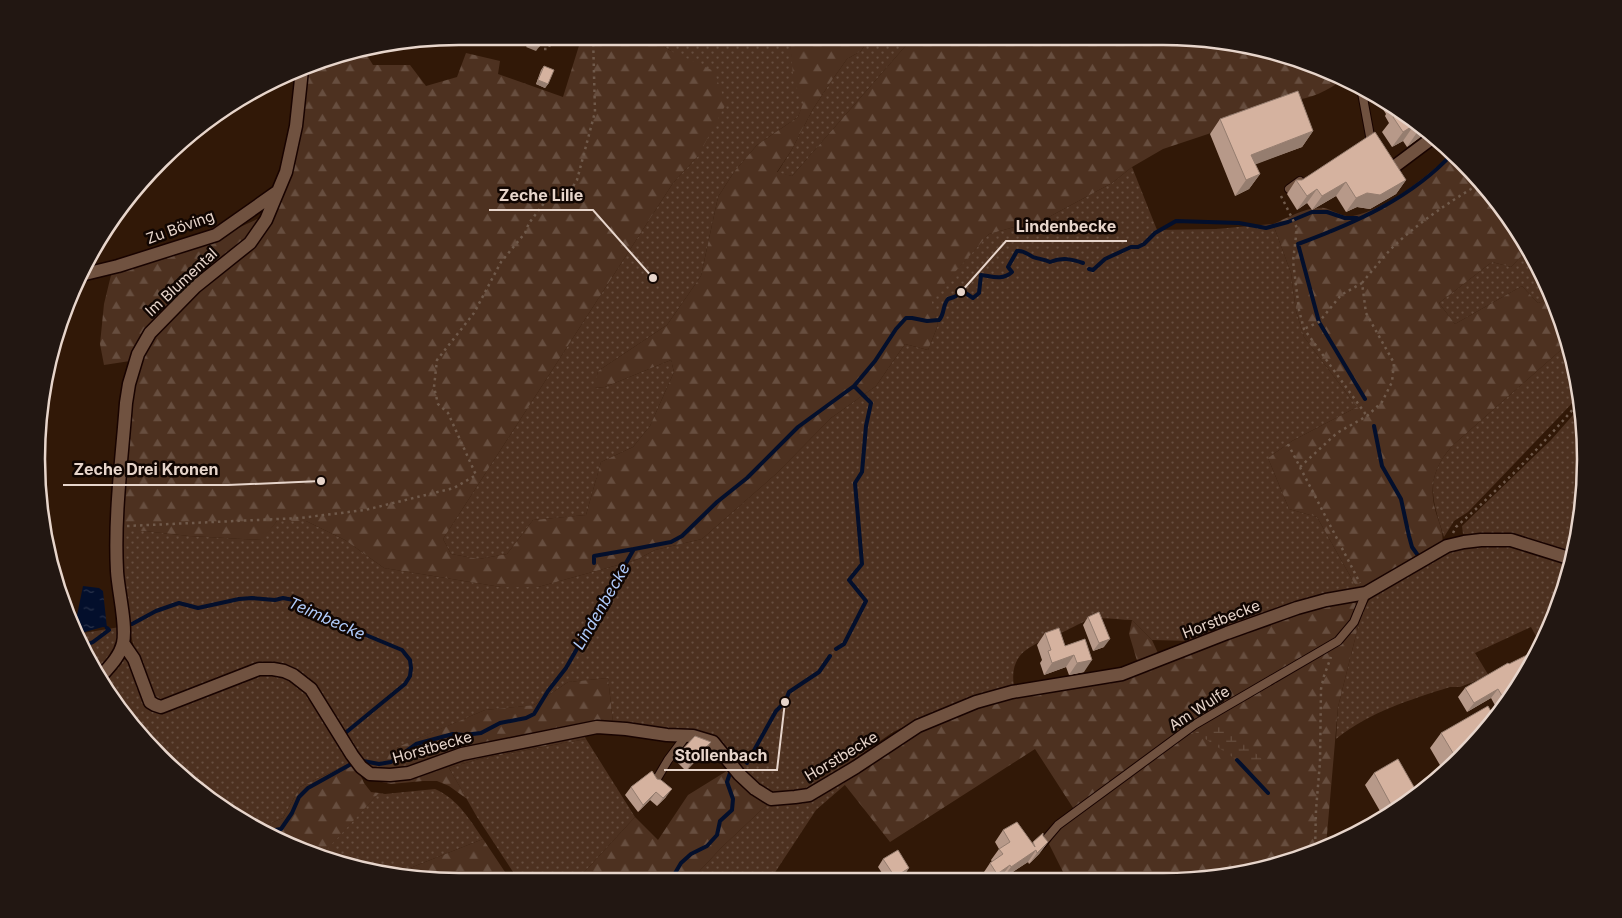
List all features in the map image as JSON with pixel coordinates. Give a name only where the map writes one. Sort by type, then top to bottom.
[{"type":"street","name":"Im Blumental","points":[[104,672],[116,659],[123,643],[123,621],[117,571],[117,527],[126,403],[129,384],[138,354],[150,333],[171,310],[195,287],[250,243],[266,220],[286,172],[296,126],[301,77]]},
{"type":"street","points":[[1392,162],[1427,141]]},
{"type":"street","name":"Zu Böving","points":[[90,273],[118,266],[216,235],[277,192]]},
{"type":"street","name":"Horstbecke","points":[[123,643],[134,659],[150,702],[162,707],[259,669],[273,669],[293,675],[311,689],[361,767],[370,774],[409,773],[471,752],[597,727],[693,736],[713,742],[738,774],[754,790],[771,799],[809,795],[918,726],[976,702],[1012,692],[1122,674],[1227,632],[1297,608],[1366,593],[1447,546],[1481,540],[1511,540],[1565,556]]},
{"type":"lane","points":[[1363,96],[1370,136],[1376,144]]},
{"type":"lane","points":[[1362,141],[1370,136]]},
{"type":"lane","points":[[1289,189],[1305,178]]},
{"type":"lane","name":"Am Wulfe","points":[[1040,846],[1058,824],[1194,725],[1338,641],[1354,622],[1366,593]]},
{"type":"lane","points":[[655,782],[668,760],[686,736]]},
{"type":"path","points":[[544,50],[548,49],[550,45]]},
{"type":"path","points":[[117,527],[300,518],[365,510],[454,488],[476,475],[448,413],[438,404],[434,387],[437,360],[474,313],[500,262],[525,233],[528,223],[551,194],[572,188],[577,180],[594,112],[593,45]]},
{"type":"path","points":[[1304,329],[1319,322],[1341,295],[1362,283],[1390,250],[1452,200],[1475,187]]},
{"type":"path","points":[[1289,189],[1281,194],[1298,228],[1293,261],[1299,310],[1304,329],[1366,416]]},
{"type":"path","points":[[1300,467],[1337,433],[1366,416],[1382,402],[1392,382],[1394,363],[1366,313],[1362,283]]},
{"type":"path","points":[[1447,546],[1456,526],[1490,496],[1560,426],[1573,409]]},
{"type":"path","points":[[1288,444],[1366,593]]},
{"type":"path","points":[[1315,843],[1320,762],[1321,689],[1324,676],[1338,641]]},
{"type":"green space","points":[[579,45],[661,45],[714,71],[726,104],[698,156],[673,183],[443,539],[451,554],[479,559],[507,554],[533,520],[586,515],[601,462],[633,447],[650,426],[674,372],[671,360],[605,387],[594,388],[598,371],[667,325],[701,276],[718,197],[734,172],[757,145],[798,117],[805,98],[794,85],[790,45],[865,45],[861,51],[847,59],[830,83],[777,172],[792,176],[906,45],[1190,46],[1244,53],[1270,59],[1296,67],[1336,84],[1312,96],[1291,100],[1208,134],[1163,149],[1132,167],[1112,183],[1047,218],[989,234],[931,299],[938,325],[928,350],[905,344],[876,386],[831,418],[777,473],[702,539],[655,550],[636,560],[538,587],[501,587],[384,568],[345,540],[306,521],[277,521],[262,540],[122,531],[130,361],[104,365],[100,344],[104,304],[112,271],[218,237],[275,211],[304,76],[326,67],[367,56],[373,65],[410,65],[426,86],[457,77],[466,53],[500,61],[498,74],[563,97]]},
{"type":"green space","points":[[661,45],[790,45],[793,64],[806,98],[798,117],[757,145],[734,172],[718,197],[701,276],[667,325],[598,371],[595,388],[605,387],[671,360],[674,372],[650,426],[633,447],[601,462],[586,515],[533,520],[507,554],[479,559],[451,554],[443,539],[673,183],[698,156],[671,51]]},
{"type":"green space","points":[[865,45],[906,45],[792,176],[777,173],[830,83],[847,59],[861,51]]},
{"type":"green space","points":[[1447,158],[1491,207],[1523,254],[1511,267],[1492,262],[1439,303],[1455,324],[1522,286],[1538,303],[1545,301],[1562,349],[1452,446],[1440,462],[1434,479],[1433,496],[1442,533],[1442,544],[1358,590],[1317,517],[1289,509],[1268,458],[1292,441],[1357,407],[1304,337],[1296,311],[1291,273],[1273,224],[1304,211],[1318,208],[1350,216],[1367,212],[1394,199]]},
{"type":"green space","points":[[1132,167],[1157,230],[1216,229],[1273,224],[1291,273],[1296,311],[1304,337],[1357,407],[1292,441],[1268,458],[1289,509],[1317,517],[1358,590],[1357,592],[1308,601],[1191,641],[1152,640],[1132,620],[1101,618],[1089,620],[1043,640],[1026,650],[1015,664],[1013,674],[1014,686],[978,694],[893,732],[807,792],[773,795],[760,789],[740,772],[715,740],[692,733],[667,732],[613,722],[608,678],[568,682],[534,705],[485,710],[387,752],[384,773],[375,771],[365,765],[348,744],[321,697],[316,699],[354,761],[300,787],[283,818],[266,825],[252,818],[207,787],[166,752],[131,711],[107,677],[122,659],[129,660],[133,665],[149,706],[159,711],[169,709],[252,674],[275,672],[293,679],[309,690],[313,686],[286,669],[262,666],[238,673],[167,703],[155,700],[139,664],[128,618],[122,571],[122,531],[261,540],[277,521],[306,521],[345,540],[384,568],[501,587],[538,587],[636,560],[655,550],[702,539],[777,473],[831,418],[876,386],[905,344],[928,350],[938,325],[930,299],[989,234],[1047,218],[1112,183]]},
{"type":"green space","points":[[1523,254],[1545,301],[1538,303],[1522,286],[1455,324],[1439,303],[1492,262],[1511,267]]},
{"type":"green space","points":[[1562,349],[1573,403],[1468,512],[1454,521],[1444,537],[1436,512],[1433,490],[1437,469],[1452,446]]},
{"type":"green space","points":[[1574,414],[1577,459],[1576,486],[1567,550],[1539,543],[1463,534],[1462,526],[1551,440]]},
{"type":"green space","points":[[1510,545],[1565,559],[1555,592],[1536,637],[1531,627],[1475,653],[1489,676],[1460,687],[1450,687],[1390,708],[1362,721],[1336,739],[1338,707],[1362,611],[1370,599],[1381,588],[1448,550],[1465,546]]},
{"type":"green space","points":[[1359,599],[1362,611],[1338,707],[1327,839],[1296,851],[1244,865],[1190,872],[1064,873],[1049,844],[1059,828],[1077,814],[1035,749],[890,842],[841,780],[920,729],[976,704],[1138,664],[1129,634],[1132,620],[1152,640],[1162,662],[1322,605]]},
{"type":"green space","points":[[120,627],[117,646],[102,669],[88,642],[84,633]]},
{"type":"green space","points":[[608,678],[613,722],[597,722],[582,731],[586,739],[479,759],[449,768],[467,799],[449,786],[437,781],[391,784],[377,781],[375,778],[384,773],[386,752],[485,710],[534,705],[568,682]]},
{"type":"green space","points":[[1221,720],[1266,763],[1237,760],[1195,732]]},
{"type":"green space","points":[[586,739],[635,817],[583,873],[514,873],[477,817],[449,768],[479,759]]},
{"type":"green space","points":[[354,761],[364,783],[371,792],[379,793],[326,851],[266,825],[283,818],[300,787]]},
{"type":"green space","points":[[730,769],[771,801],[698,873],[583,873],[635,817],[658,840],[688,795]]},
{"type":"green space","points":[[841,780],[846,784],[816,810],[775,873],[698,873],[722,847],[771,801]]},
{"type":"green space","points":[[435,789],[457,804],[483,839],[407,869],[378,865],[325,851],[379,793]]},
{"type":"green space","points":[[483,839],[506,873],[432,872],[407,869]]},
{"type":"water","points":[[83,586],[99,588],[103,591],[107,628],[103,627],[84,632],[77,616]]},
{"type":"building","points":[[544,66],[554,70],[548,84],[538,80]]},
{"type":"building","points":[[1298,91],[1313,131],[1251,155],[1260,174],[1246,180],[1220,119]]},
{"type":"building","points":[[1394,116],[1410,127],[1403,132],[1393,117]]},
{"type":"building","points":[[1375,132],[1406,180],[1380,195],[1367,193],[1356,198],[1346,182],[1322,196],[1317,189],[1307,196],[1296,180],[1302,180]]},
{"type":"building","points":[[1099,612],[1110,639],[1099,643],[1088,617]]},
{"type":"building","points":[[1059,628],[1065,646],[1085,639],[1092,660],[1077,663],[1074,655],[1052,663],[1048,651],[1051,650],[1045,633]]},
{"type":"building","points":[[1528,655],[1502,696],[1498,689],[1474,703],[1465,688]]},
{"type":"building","points":[[1488,706],[1491,711],[1454,754],[1441,733]]},
{"type":"building","points":[[695,736],[711,742],[691,763],[680,752]]},
{"type":"building","points":[[1398,759],[1414,788],[1391,804],[1374,773]]},
{"type":"building","points":[[652,771],[657,779],[672,789],[663,798],[656,792],[643,805],[631,787]]},
{"type":"building","points":[[1017,822],[1035,847],[1033,842],[1043,833],[1048,842],[1037,853],[1036,850],[1011,867],[1010,865],[996,873],[990,863],[1003,854],[999,849],[1010,842],[1003,830]]},
{"type":"building","points":[[898,850],[909,868],[901,873],[892,873],[883,859]]},
{"type":"waterway","points":[[1365,399],[1319,322],[1298,244],[1381,208],[1420,183],[1448,158]]},
{"type":"waterway","name":"Lindenbecke","points":[[1089,269],[1093,270],[1105,259],[1131,247],[1138,247],[1144,244],[1155,233],[1176,221],[1239,223],[1266,228],[1288,222],[1312,212],[1327,212],[1345,218],[1357,218]]},
{"type":"waterway","name":"Lindenbecke","points":[[363,761],[379,764],[391,762],[416,744],[453,734],[481,733],[500,723],[526,718],[534,714],[548,691],[566,668],[634,549],[671,542],[682,536],[717,502],[747,478],[798,427],[854,386],[906,318],[927,321],[939,320],[948,299],[964,292],[973,298],[979,293],[981,275],[1000,277],[1012,272],[1008,267],[1017,251],[1050,262],[1067,259],[1083,263]]},
{"type":"waterway","points":[[836,649],[844,644],[866,601],[849,580],[862,564],[855,483],[862,472],[866,426],[871,403],[854,386]]},
{"type":"waterway","points":[[1374,426],[1382,466],[1401,499],[1412,547],[1417,554]]},
{"type":"waterway","points":[[594,563],[594,556],[634,549]]},
{"type":"waterway","name":"Teimbecke","points":[[132,624],[156,611],[179,603],[198,608],[239,599],[275,600],[283,598],[294,600],[354,630],[402,650],[410,660],[411,668],[410,676],[405,684],[344,734],[346,737]]},
{"type":"waterway","name":"Teimbecke","points":[[89,644],[109,630],[107,628]]},
{"type":"waterway","points":[[747,763],[776,711],[785,702],[789,692],[819,672],[830,656]]},
{"type":"waterway","points":[[1237,760],[1268,793]]},
{"type":"waterway","name":"Lindenbecke","points":[[276,830],[281,829],[292,813],[299,797],[308,788],[353,763]]},
{"type":"waterway","points":[[675,873],[681,863],[691,854],[707,846],[717,835],[720,821],[732,810],[733,799],[727,782],[730,773]]},
{"type":"place","name":"Zeche Lilie","points":[[653,278]]},
{"type":"place","name":"Lindenbecke","points":[[961,292]]},
{"type":"place","name":"Zeche Drei Kronen","points":[[321,481]]},
{"type":"place","name":"Stollenbach","points":[[785,702]]}]
